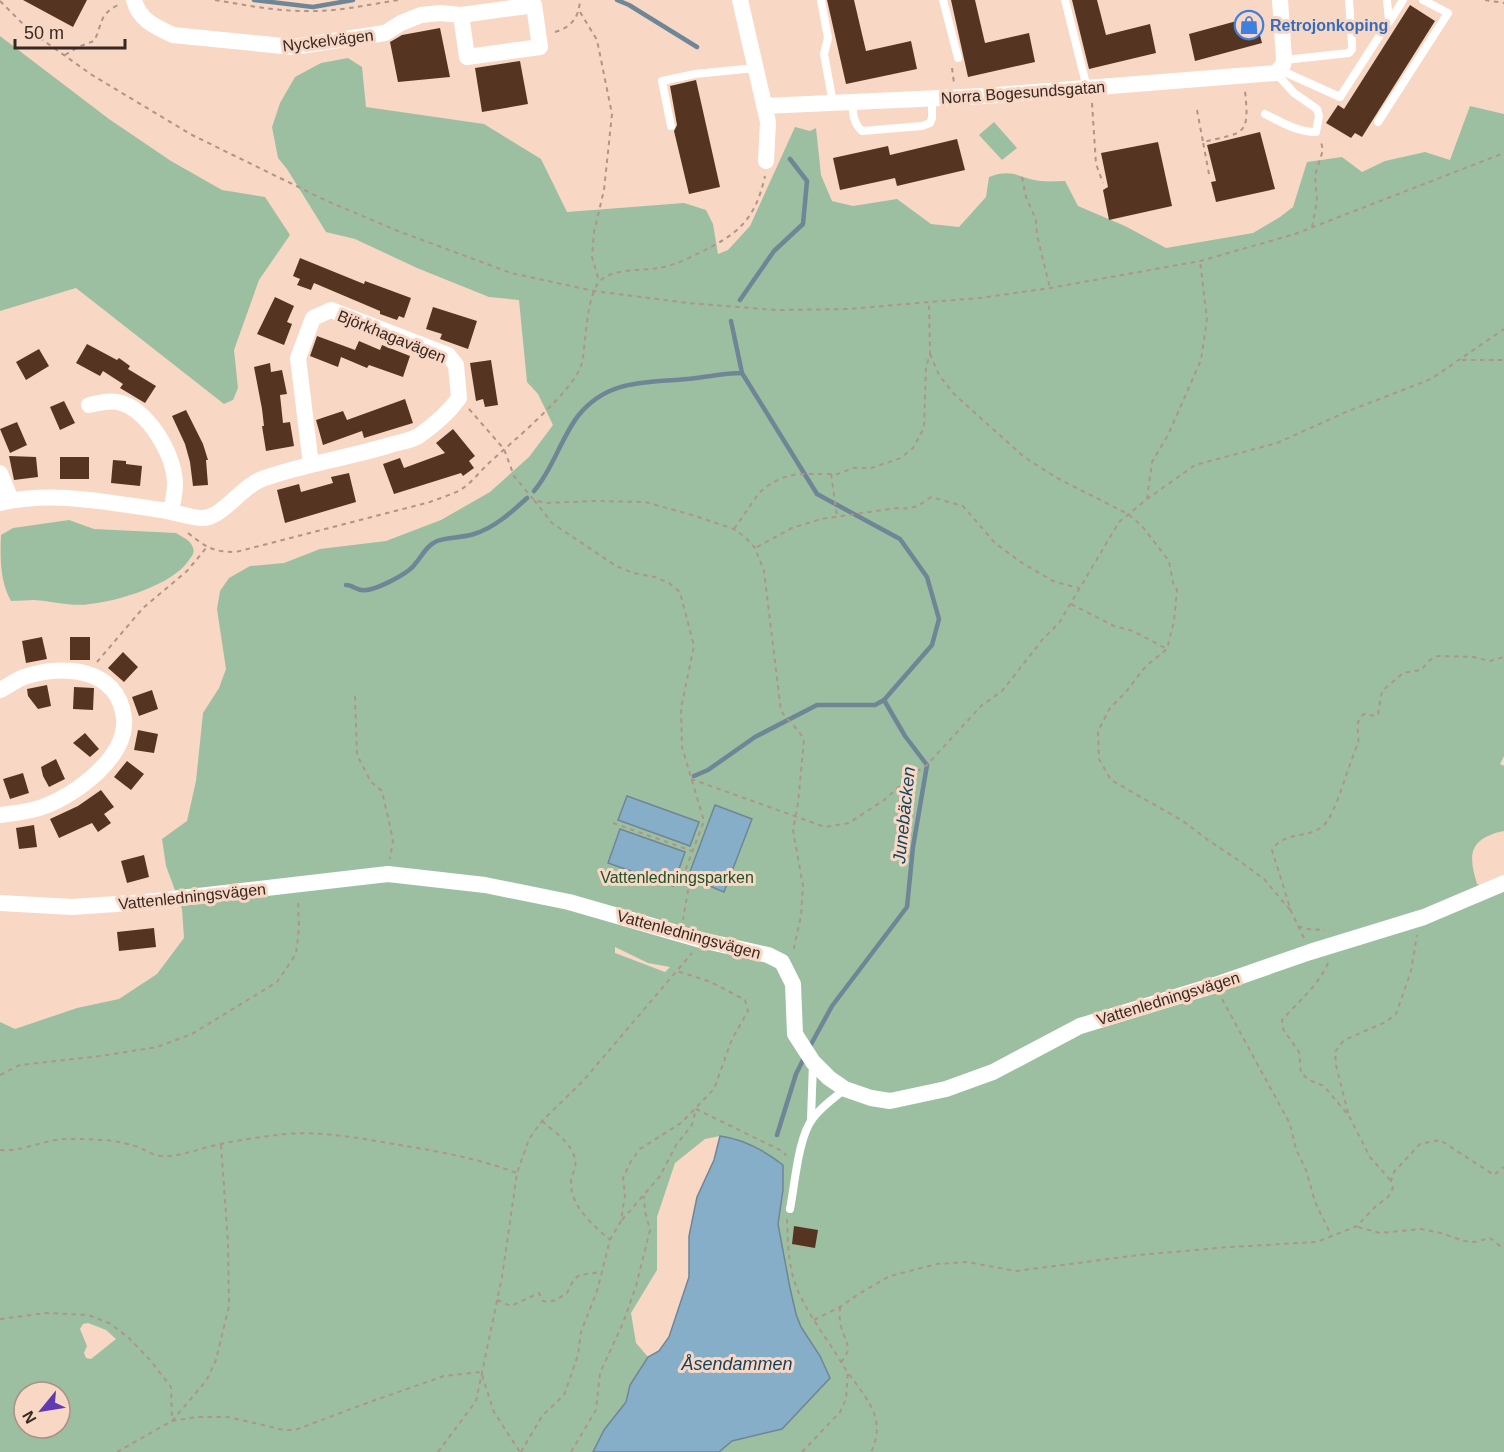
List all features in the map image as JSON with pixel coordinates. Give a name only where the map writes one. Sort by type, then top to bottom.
[{"type":"street","points":[[740,0],[768,122],[766,161]]},
{"type":"street","points":[[1280,0],[1280,68]]},
{"type":"street","name":"Nyckelvägen","points":[[128,2],[156,27],[173,35],[274,46],[293,47],[362,38],[385,33],[421,15],[440,13],[461,15],[534,5],[538,36]]},
{"type":"street","points":[[461,15],[467,57],[540,47],[538,36]]},
{"type":"street","name":"Norra Bogesundsgatan","points":[[764,106],[1089,88],[1244,76],[1280,68]]},
{"type":"street","name":"Björkhagavägen","points":[[311,465],[298,358],[313,318],[331,310],[448,355],[456,365],[459,398]]},
{"type":"street","points":[[0,473],[5,502],[45,497],[81,499],[200,518],[210,517],[260,480],[311,465],[357,456],[418,436],[452,407],[459,398]]},
{"type":"street","points":[[89,405],[108,401],[120,403],[130,408],[159,435],[173,466],[175,484],[171,512]]},
{"type":"street","points":[[0,690],[22,677],[46,671],[76,670],[94,676],[110,687],[120,703],[124,718],[122,734],[114,750],[104,765],[85,783],[59,800],[31,810],[0,815]]},
{"type":"street","name":"Vattenledningsvägen","points":[[0,903],[72,907],[146,902],[388,874],[484,885],[569,902],[700,940],[768,955],[782,962],[793,984],[795,1034],[813,1062],[829,1078],[845,1089],[871,1098],[890,1101],[946,1089],[993,1072],[1080,1026],[1215,986],[1420,918],[1504,883]]},
{"type":"lane","points":[[820,0],[828,38],[824,54],[833,103]]},
{"type":"lane","points":[[943,0],[958,58]]},
{"type":"lane","points":[[1065,0],[1089,88]]},
{"type":"lane","points":[[1280,68],[1349,53],[1352,49],[1349,0]]},
{"type":"lane","points":[[1387,0],[1388,24]]},
{"type":"lane","points":[[1280,68],[1340,97],[1403,0]]},
{"type":"lane","points":[[1378,122],[1448,13],[1423,0]]},
{"type":"lane","points":[[671,126],[662,81],[694,74],[756,68]]},
{"type":"lane","points":[[1264,114],[1296,129],[1316,132],[1317,109],[1294,93],[1280,68]]},
{"type":"lane","points":[[852,102],[856,126],[862,131],[922,126],[930,123],[932,98]]},
{"type":"lane","points":[[790,1209],[798,1158],[812,1119],[813,1062]]},
{"type":"lane","points":[[812,1119],[829,1101],[845,1089]]},
{"type":"path","points":[[215,0],[304,12],[342,10],[398,0]]},
{"type":"path","points":[[580,0],[580,12],[597,40],[612,114],[604,190],[593,241],[592,257],[599,281]]},
{"type":"path","points":[[1485,0],[1504,3]]},
{"type":"path","points":[[0,1],[30,31],[92,75],[192,135],[327,201],[398,231],[511,273],[594,291],[688,303],[776,310],[849,309],[980,298],[1200,261],[1295,234],[1504,153]]},
{"type":"path","points":[[65,56],[69,51],[94,41],[103,16],[109,10],[128,2]]},
{"type":"path","points":[[0,6],[6,6]]},
{"type":"path","points":[[538,36],[560,31],[580,12]]},
{"type":"path","points":[[1351,22],[1375,20],[1388,24]]},
{"type":"path","points":[[956,97],[952,68],[958,58]]},
{"type":"path","points":[[1203,142],[1237,134],[1246,123],[1248,118],[1244,76]]},
{"type":"path","points":[[1089,88],[1096,164],[1103,183]]},
{"type":"path","points":[[1197,110],[1209,174]]},
{"type":"path","points":[[1312,227],[1317,201],[1315,175],[1323,145],[1316,132]]},
{"type":"path","points":[[183,530],[217,552],[236,552],[430,502],[460,490],[567,388],[581,365],[594,291],[599,281],[616,273],[661,268],[683,260],[733,235],[753,210],[762,189],[766,161]]},
{"type":"path","points":[[1022,177],[1026,197],[1036,220],[1037,235],[1050,288]]},
{"type":"path","points":[[1147,499],[1152,462],[1168,435],[1201,360],[1208,319],[1200,261]]},
{"type":"path","points":[[734,529],[767,486],[782,478],[797,474],[838,474],[853,468],[871,468],[902,458],[913,448],[924,428],[926,367],[930,354],[929,302]]},
{"type":"path","points":[[691,779],[825,827],[849,824],[884,800],[927,765],[981,706],[1002,692],[1043,639],[1059,623],[1119,522],[1147,499],[1195,465],[1277,443],[1346,412],[1431,379],[1504,329]]},
{"type":"path","points":[[930,354],[939,375],[954,394],[1024,457],[1057,478],[1128,514],[1142,526],[1169,561],[1173,583],[1177,590],[1174,621],[1167,649],[1146,666],[1110,708],[1098,731],[1099,759],[1111,780],[1183,821],[1255,872],[1291,910]]},
{"type":"path","points":[[1460,360],[1504,360]]},
{"type":"path","points":[[459,398],[504,449],[514,476],[552,523],[616,566],[633,573],[655,577],[669,583],[680,592],[694,646],[681,708],[682,747],[704,822],[682,879],[688,891],[680,933]]},
{"type":"path","points":[[831,474],[837,516]]},
{"type":"path","points":[[755,548],[792,528],[849,514],[897,508],[909,510],[931,497],[963,506],[995,543],[1022,563],[1055,582],[1079,588]]},
{"type":"path","points":[[534,500],[546,503],[645,502],[734,529],[755,548],[764,571],[781,711],[801,732],[804,740],[793,830],[803,886],[801,916],[788,971]]},
{"type":"path","points":[[87,673],[143,608],[188,571],[207,547]]},
{"type":"path","points":[[1071,604],[1114,626],[1133,631],[1167,649]]},
{"type":"path","points":[[1298,926],[1272,850],[1277,842],[1325,825],[1334,808],[1358,744],[1356,726],[1364,714],[1376,716],[1382,691],[1403,673],[1421,670],[1430,660],[1438,656],[1473,657],[1490,661],[1504,657]]},
{"type":"path","points":[[355,696],[357,755],[371,782],[382,791],[393,840],[388,874]]},
{"type":"path","points":[[613,823],[692,851]]},
{"type":"path","points":[[0,1075],[20,1065],[157,1047],[192,1034],[277,982],[296,954],[299,928],[298,884]]},
{"type":"path","points":[[1349,1116],[1335,1053],[1344,1040],[1386,1022],[1396,1014],[1411,970],[1420,918]]},
{"type":"path","points":[[438,1452],[476,1401],[497,1300],[517,1173],[529,1139],[542,1121],[583,1081],[677,971],[700,940]]},
{"type":"path","points":[[814,1320],[890,1276],[937,1264],[967,1262],[1016,1271],[1139,1255],[1317,1242],[1357,1226],[1388,1197],[1393,1188],[1391,1181],[1370,1157],[1349,1116],[1324,1086],[1301,1073],[1299,1052],[1283,1029],[1282,1020],[1322,977],[1335,945]]},
{"type":"path","points":[[621,1221],[625,1195],[623,1178],[631,1161],[640,1149],[681,1123],[714,1089],[732,1039],[748,1011],[745,1000],[734,992],[677,971]]},
{"type":"path","points":[[1215,986],[1290,1124],[1296,1149],[1306,1170],[1315,1202],[1332,1237]]},
{"type":"path","points":[[696,1109],[784,1152],[788,1159]]},
{"type":"path","points":[[481,1372],[494,1412],[521,1452],[542,1416],[564,1395],[578,1355],[581,1332],[590,1312],[610,1240],[621,1221],[660,1176],[676,1145],[692,1125],[696,1109]]},
{"type":"path","points":[[542,1121],[572,1150],[576,1170],[571,1178],[571,1186],[575,1198],[583,1213],[610,1240]]},
{"type":"path","points":[[0,1150],[63,1139],[87,1139],[114,1141],[136,1146],[158,1156],[184,1155],[221,1144],[279,1134],[333,1136],[453,1153],[517,1173]]},
{"type":"path","points":[[1391,1181],[1394,1172],[1420,1144],[1440,1140],[1494,1175],[1504,1167]]},
{"type":"path","points":[[117,1452],[172,1421],[206,1381],[216,1360],[229,1306],[221,1144]]},
{"type":"path","points":[[571,1452],[596,1410],[600,1373],[623,1323],[636,1286],[650,1230],[644,1195]]},
{"type":"path","points":[[790,1209],[787,1218],[791,1272],[799,1294],[814,1320],[871,1404],[877,1421],[871,1452]]},
{"type":"path","points":[[1357,1226],[1380,1233],[1421,1229],[1475,1242],[1491,1238],[1504,1249]]},
{"type":"path","points":[[497,1300],[511,1306],[539,1293],[543,1301],[548,1302],[567,1293],[574,1279],[580,1275],[601,1272]]},
{"type":"path","points":[[840,1306],[840,1324],[848,1347],[848,1355],[841,1362]]},
{"type":"path","points":[[0,1319],[46,1313],[88,1316],[109,1323],[128,1337],[171,1387],[172,1421]]},
{"type":"path","points":[[802,1452],[840,1412],[846,1399],[848,1370]]},
{"type":"path","points":[[172,1421],[197,1417],[228,1417],[284,1430],[295,1430],[444,1376],[481,1372]]},
{"type":"green space","points":[[0,36],[109,119],[171,161],[222,190],[265,197],[290,235],[259,280],[234,350],[238,388],[233,400],[224,404],[76,288],[0,311]]},
{"type":"green space","name":"Vattenledningsparken","points":[[348,58],[362,67],[366,107],[484,124],[541,159],[567,212],[684,203],[706,210],[713,224],[718,254],[728,250],[750,226],[795,127],[810,131],[816,128],[821,175],[832,201],[853,206],[897,199],[931,224],[959,227],[986,197],[989,177],[1004,173],[1033,180],[1065,181],[1078,206],[1125,226],[1166,248],[1253,233],[1280,217],[1293,207],[1307,162],[1342,157],[1362,172],[1385,161],[1425,152],[1450,160],[1470,106],[1504,114],[1504,756],[1500,764],[1504,766],[1504,831],[1492,834],[1480,841],[1475,846],[1472,858],[1477,884],[1496,892],[1504,888],[1504,1452],[719,1452],[732,1441],[782,1429],[820,1356],[801,1327],[720,1136],[705,1139],[675,1163],[657,1217],[657,1270],[631,1313],[636,1343],[648,1357],[630,1385],[626,1402],[604,1430],[593,1452],[0,1452],[0,1022],[15,1029],[77,1008],[119,999],[157,974],[184,938],[182,909],[166,866],[162,839],[187,821],[196,781],[203,713],[219,688],[226,669],[217,609],[220,591],[229,578],[250,566],[284,563],[320,549],[386,541],[441,520],[490,492],[529,457],[553,425],[538,394],[527,382],[519,300],[489,297],[417,268],[355,239],[326,232],[278,158],[272,127],[280,103],[295,77],[321,63]],"holes":[[[615,947],[648,963],[670,967],[665,972],[615,953]],[[88,1323],[106,1330],[116,1339],[91,1359],[86,1358],[84,1353],[87,1346],[80,1329],[83,1324]]]},
{"type":"green space","points":[[994,122],[1017,148],[1002,160],[979,135]]},
{"type":"green space","points":[[69,520],[94,529],[176,533],[190,543],[193,553],[181,569],[171,577],[144,590],[115,599],[83,605],[34,600],[11,601],[3,578],[1,535],[13,528]]},
{"type":"water","points":[[627,796],[699,822],[690,846],[618,820]]},
{"type":"water","points":[[715,805],[752,819],[724,892],[688,877]]},
{"type":"water","points":[[620,829],[685,852],[673,886],[608,863]]},
{"type":"water","name":"Åsendammen","points":[[720,1136],[753,1146],[783,1165],[783,1190],[778,1224],[790,1288],[801,1327],[820,1356],[830,1378],[782,1429],[732,1441],[719,1452],[593,1452],[604,1430],[626,1402],[630,1385],[648,1357],[659,1351],[669,1337],[689,1277],[689,1236],[697,1197],[714,1160]]},
{"type":"building","points":[[23,0],[87,0],[73,27]]},
{"type":"building","points":[[827,0],[854,0],[866,51],[911,41],[917,69],[846,84]]},
{"type":"building","points":[[951,0],[975,0],[985,43],[1029,33],[1035,62],[968,77]]},
{"type":"building","points":[[1072,0],[1097,0],[1106,35],[1150,24],[1156,53],[1089,69]]},
{"type":"building","points":[[1410,5],[1435,21],[1362,137],[1355,133],[1351,138],[1326,123],[1338,105],[1344,109]]},
{"type":"building","points":[[1255,16],[1262,43],[1195,61],[1189,34]]},
{"type":"building","points":[[440,28],[450,77],[398,82],[390,42],[402,35]]},
{"type":"building","points":[[520,61],[528,104],[482,112],[475,68]]},
{"type":"building","points":[[696,80],[720,187],[689,194],[674,131],[677,125],[670,86]]},
{"type":"building","points":[[1260,132],[1275,189],[1216,202],[1211,182],[1216,181],[1207,145]]},
{"type":"building","points":[[957,139],[965,170],[897,186],[895,178],[840,190],[833,158],[888,146],[890,155]]},
{"type":"building","points":[[1158,142],[1172,206],[1109,220],[1103,190],[1108,187],[1101,153]]},
{"type":"building","points":[[300,258],[364,284],[365,281],[411,298],[404,318],[399,316],[397,320],[380,314],[380,311],[314,283],[311,290],[297,285],[300,279],[293,276]]},
{"type":"building","points":[[275,297],[294,306],[287,322],[292,324],[284,345],[257,334]]},
{"type":"building","points":[[433,307],[477,321],[468,349],[440,339],[442,334],[426,329]]},
{"type":"building","points":[[317,336],[355,350],[359,341],[380,350],[382,345],[410,356],[403,377],[369,365],[367,368],[341,357],[338,367],[310,356]]},
{"type":"building","points":[[87,344],[117,360],[119,358],[130,366],[128,369],[156,386],[145,403],[120,388],[123,384],[103,371],[100,376],[76,363]]},
{"type":"building","points":[[39,349],[49,366],[26,380],[16,362]]},
{"type":"building","points":[[491,360],[498,405],[485,407],[483,399],[476,401],[470,363]]},
{"type":"building","points":[[270,363],[271,372],[282,370],[287,394],[280,395],[283,423],[290,422],[294,446],[266,451],[262,409],[254,367]]},
{"type":"building","points":[[405,399],[413,423],[364,438],[362,431],[323,445],[316,420],[343,411],[347,420]]},
{"type":"building","points":[[64,401],[75,423],[60,430],[50,407]]},
{"type":"building","points":[[186,410],[203,444],[208,460],[206,460],[208,485],[193,486],[185,444],[172,416]]},
{"type":"building","points":[[17,422],[27,445],[10,453],[0,429]]},
{"type":"building","points":[[453,429],[475,456],[469,461],[474,468],[463,476],[461,473],[394,494],[383,464],[400,458],[404,468],[445,453],[436,443]]},
{"type":"building","points":[[9,456],[36,457],[38,477],[14,480]]},
{"type":"building","points":[[60,457],[89,457],[89,479],[60,479]]},
{"type":"building","points":[[113,460],[142,466],[140,486],[111,483]]},
{"type":"building","points":[[349,473],[356,502],[285,523],[277,490],[299,484],[301,492],[333,483],[331,477]]},
{"type":"building","points":[[42,637],[47,659],[26,663],[22,641]]},
{"type":"building","points":[[70,637],[90,637],[90,660],[70,660]]},
{"type":"building","points":[[123,652],[138,667],[124,682],[108,668]]},
{"type":"building","points":[[47,685],[51,706],[38,709],[28,696],[27,689]]},
{"type":"building","points":[[74,687],[94,688],[93,710],[73,709]]},
{"type":"building","points":[[152,690],[158,709],[139,716],[132,697]]},
{"type":"building","points":[[138,730],[158,734],[154,753],[134,750]]},
{"type":"building","points":[[85,733],[99,749],[90,757],[73,743]]},
{"type":"building","points":[[56,759],[65,779],[49,787],[41,767]]},
{"type":"building","points":[[127,761],[144,774],[131,790],[114,777]]},
{"type":"building","points":[[23,773],[29,793],[10,799],[3,779]]},
{"type":"building","points":[[101,790],[114,807],[104,814],[111,823],[98,832],[92,823],[59,838],[50,819],[78,806]]},
{"type":"building","points":[[34,825],[37,847],[19,849],[16,828]]},
{"type":"building","points":[[144,855],[149,877],[127,883],[121,861]]},
{"type":"building","points":[[154,928],[156,947],[119,951],[117,932]]},
{"type":"building","points":[[794,1226],[818,1230],[815,1248],[792,1244]]},
{"type":"waterway","name":"Junebäcken","points":[[254,0],[313,7],[353,0]]},
{"type":"waterway","name":"Junebäcken","points":[[617,0],[697,47]]},
{"type":"waterway","name":"Junebäcken","points":[[740,300],[774,251],[803,224],[807,181],[790,159]]},
{"type":"waterway","name":"Junebäcken","points":[[731,321],[742,373],[817,494],[900,539],[927,577],[939,619],[932,645],[884,700],[905,736],[927,765],[913,847],[907,907],[832,1006],[809,1048]]},
{"type":"waterway","points":[[534,491],[578,416],[590,403],[604,394],[632,384],[742,373]]},
{"type":"waterway","points":[[346,585],[367,590],[391,581],[411,568],[433,543],[489,528],[527,498]]},
{"type":"waterway","points":[[694,776],[708,770],[755,737],[817,705],[875,705],[884,700]]},
{"type":"waterway","name":"Junebäcken","points":[[777,1135],[796,1074],[805,1056]]},
{"type":"place","name":"Retrojonkoping","points":[[1249,25]]}]
